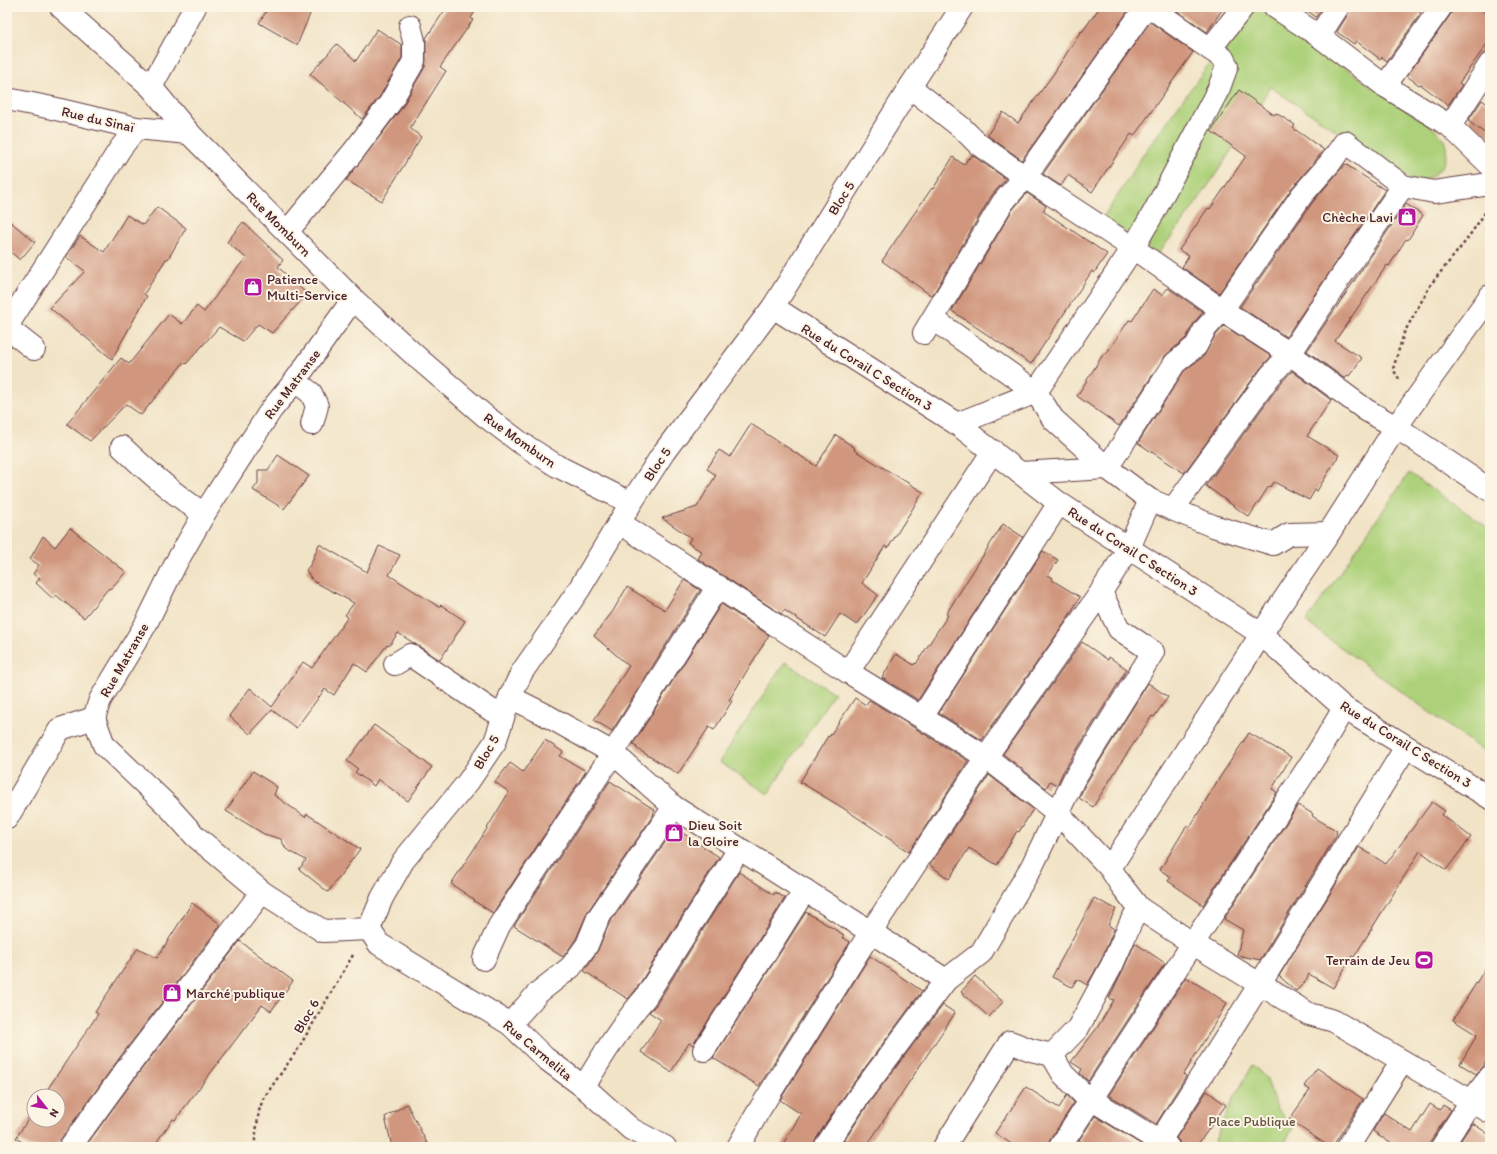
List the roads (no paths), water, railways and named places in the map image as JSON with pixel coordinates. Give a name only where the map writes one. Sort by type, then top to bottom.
[{"type":"street","name":"Rue Momburn","points":[[61,7],[151,87],[189,133],[354,299],[419,359],[485,416],[521,443],[557,466],[631,503]]},
{"type":"street","points":[[151,87],[195,7]]},
{"type":"street","name":"Bloc 5","points":[[369,929],[382,898],[403,861],[468,782],[495,742],[507,706],[522,672],[578,592],[631,503],[664,452],[773,307],[910,87],[962,7]]},
{"type":"street","points":[[1146,7],[1025,177],[1003,202],[929,326],[1036,392],[1053,419],[1107,468],[1150,500],[1213,526],[1273,544],[1289,534],[1329,533]]},
{"type":"street","points":[[957,424],[1036,392],[1133,248],[1154,212],[1219,88],[1227,66],[1223,58],[1150,7]]},
{"type":"street","points":[[1210,49],[1243,7]]},
{"type":"street","points":[[1275,7],[1319,36],[1385,86],[1450,126],[1490,164]]},
{"type":"street","points":[[1319,36],[1338,7]]},
{"type":"street","points":[[1385,86],[1441,7]]},
{"type":"street","points":[[287,232],[354,151],[390,103],[414,61],[414,41],[410,26]]},
{"type":"street","points":[[1450,126],[1490,64]]},
{"type":"street","points":[[910,87],[962,128],[978,144],[1025,177],[1290,354],[1366,410],[1396,427],[1490,490]]},
{"type":"street","name":"Rue du Sinaï","points":[[7,99],[136,128],[189,133]]},
{"type":"street","points":[[34,349],[7,327],[120,149],[136,128]]},
{"type":"street","points":[[1107,468],[1175,363],[1196,346],[1204,329],[1222,310],[1302,195],[1330,163],[1345,142],[1403,186],[1434,192],[1490,184]]},
{"type":"street","points":[[1173,509],[1270,376],[1290,354],[1403,186]]},
{"type":"street","points":[[1110,868],[1261,634],[1329,533],[1396,427],[1490,296]]},
{"type":"street","name":"Rue Matranse","points":[[94,718],[100,700],[146,624],[176,563],[204,514],[271,410],[295,381],[354,299]]},
{"type":"street","name":"Rue du Corail C Section 3","points":[[773,307],[957,424],[1058,503],[1261,634],[1344,708],[1490,798]]},
{"type":"street","points":[[295,381],[311,393],[317,406],[312,424]]},
{"type":"street","points":[[122,447],[168,487],[204,514]]},
{"type":"street","points":[[848,672],[993,451]]},
{"type":"street","points":[[1020,473],[1107,468]]},
{"type":"street","points":[[738,1147],[758,1112],[870,933],[986,757],[1101,592],[1129,548],[1150,500]]},
{"type":"street","points":[[922,717],[1058,503]]},
{"type":"street","points":[[620,523],[848,672],[986,757],[1058,813],[1110,868],[1139,908],[1192,943],[1309,1014],[1334,1021],[1490,1112]]},
{"type":"street","points":[[484,959],[499,926],[613,753],[718,586]]},
{"type":"street","points":[[825,1147],[859,1096],[946,980],[981,953],[1032,866],[1074,779],[1153,652],[1119,629],[1101,592]]},
{"type":"street","points":[[395,664],[410,655],[491,710],[507,706],[544,714],[613,753],[674,807],[946,980]]},
{"type":"street","points":[[1060,1147],[1318,752],[1344,708]]},
{"type":"street","points":[[7,818],[60,729],[94,718],[104,745],[170,807],[195,836],[262,892],[323,931],[369,929]]},
{"type":"street","points":[[944,1147],[1010,1042],[1052,1055],[1063,1074],[1083,1094],[1161,1145],[1406,747]]},
{"type":"street","points":[[510,1024],[539,992],[571,967],[587,945],[598,918],[674,807]]},
{"type":"street","points":[[584,1087],[602,1056],[631,1014],[645,998],[739,849]]},
{"type":"street","points":[[704,1050],[805,890]]},
{"type":"street","points":[[70,1147],[131,1063],[262,892]]},
{"type":"street","points":[[1052,1055],[1078,1028],[1112,964],[1139,908]]},
{"type":"street","name":"Rue Carmelita","points":[[369,929],[379,944],[510,1024],[545,1058],[584,1087],[631,1129],[665,1147]]},
{"type":"street","points":[[1348,1147],[1397,1069]]},
{"type":"street","points":[[1442,1147],[1471,1101],[1490,1077]]},
{"type":"place","name":"Chèche Lavi","points":[[1407,217]]},
{"type":"place","name":"Patience Multi-Service","points":[[253,287]]},
{"type":"place","name":"Dieu Soit la Gloire","points":[[674,833]]},
{"type":"place","name":"Terrain de Jeu","points":[[1424,960]]},
{"type":"place","name":"Marché publique","points":[[172,993]]},
{"type":"park label","name":"Place Publique","points":[[1252,1121]]}]
